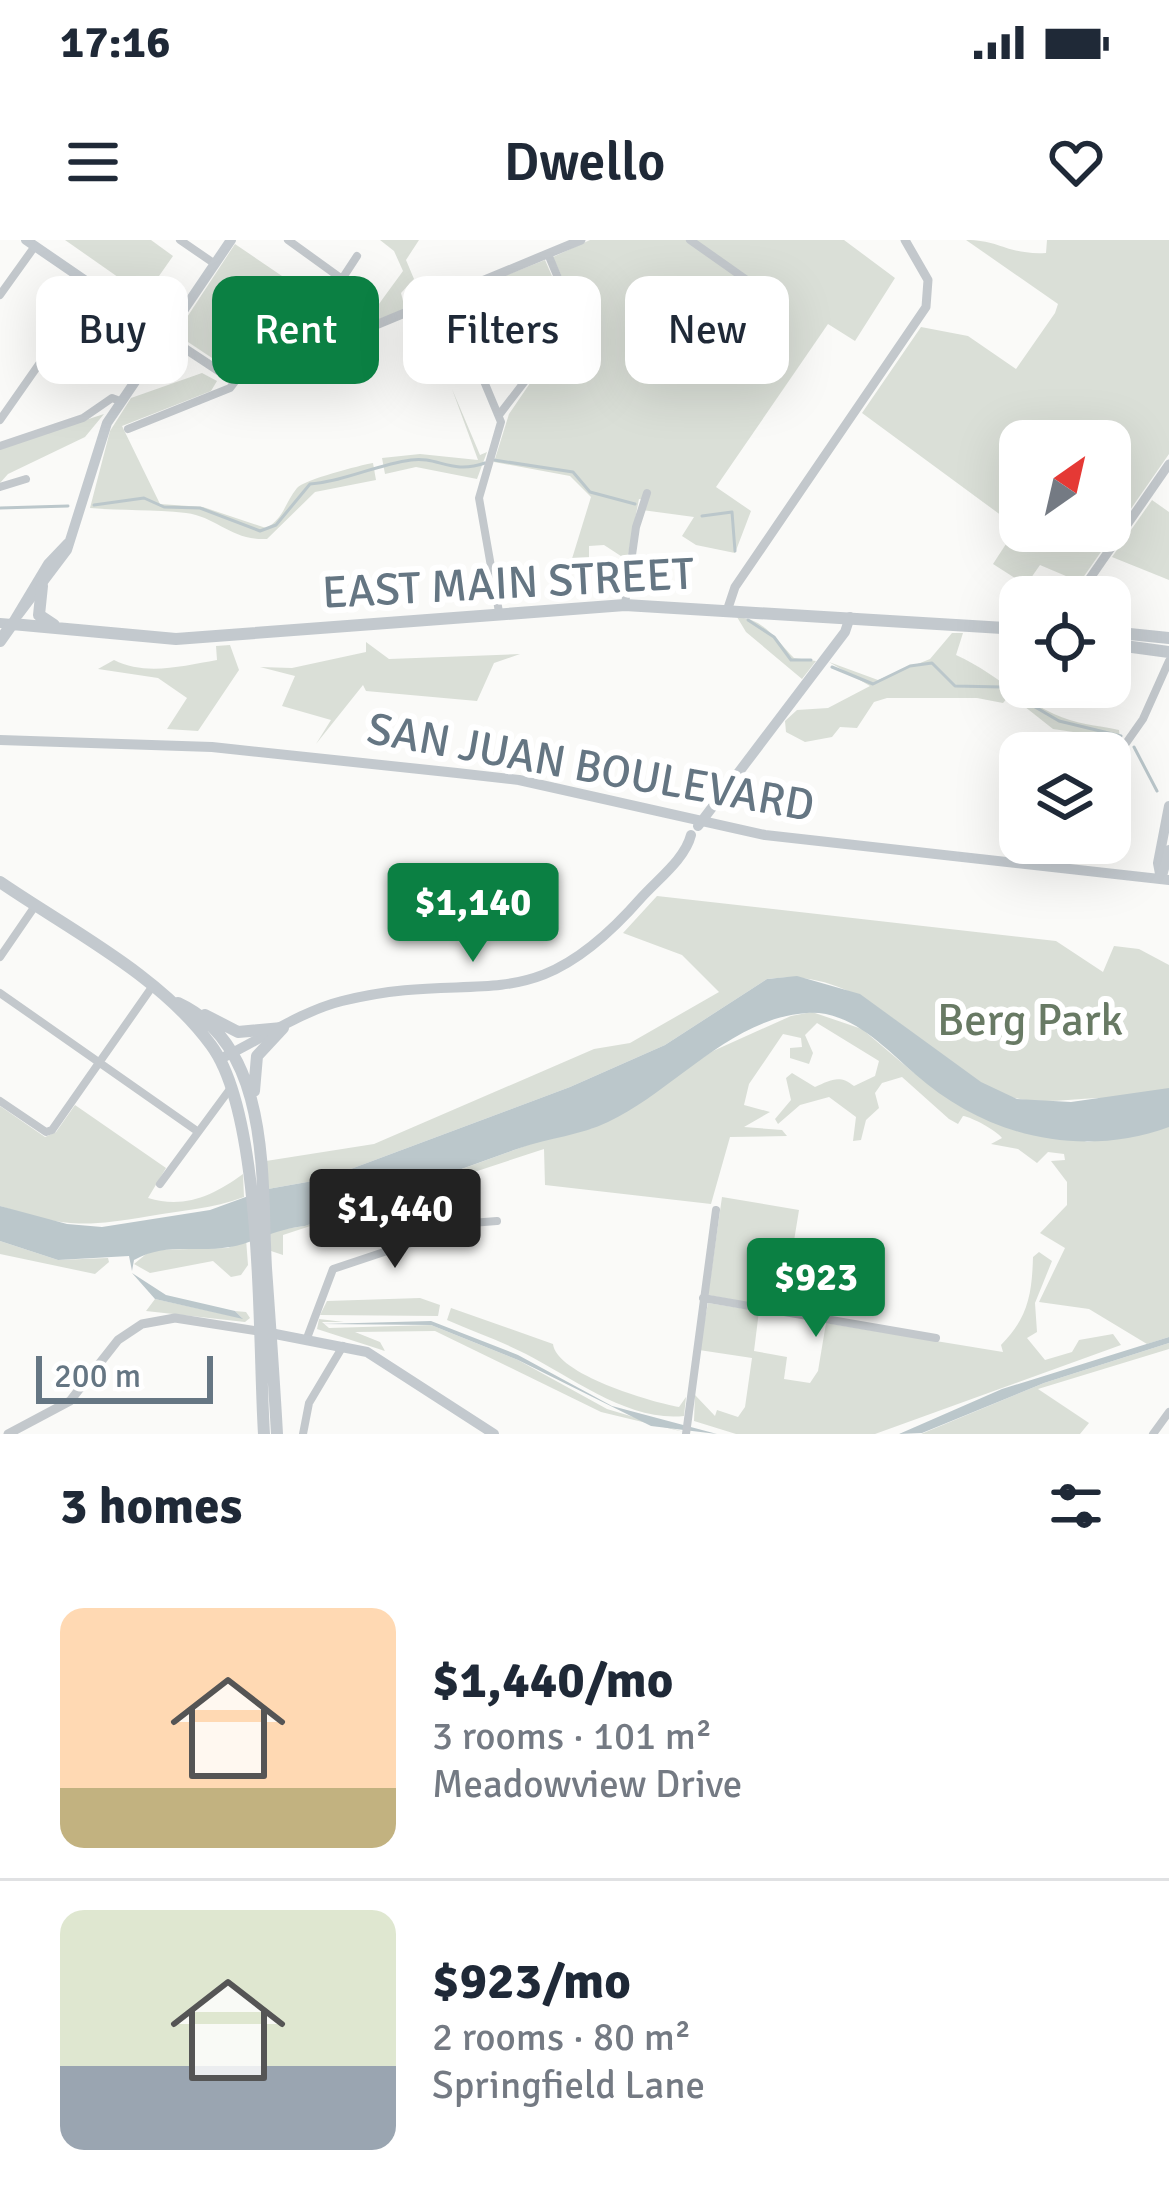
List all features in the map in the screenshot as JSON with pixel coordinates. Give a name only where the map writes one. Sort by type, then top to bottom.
[{"type":"main road","points":[[188,303],[232,240]]},
{"type":"main road","points":[[30,243],[78,276]]},
{"type":"main road","points":[[188,301],[193,296]]},
{"type":"main road","points":[[10,620],[42,586],[68,543],[98,443],[132,384]]},
{"type":"main road","points":[[0,641],[10,620],[68,543]]},
{"type":"main road","points":[[42,586],[39,615],[67,630]]},
{"type":"main road","name":"EAST MAIN STREET","points":[[10,620],[176,639],[625,605],[999,627]]},
{"type":"main road","points":[[225,1057],[325,1007],[365,996],[510,986],[548,976],[594,947],[661,875],[845,632],[850,616]]},
{"type":"main road","points":[[1131,632],[1163,637]]},
{"type":"main road","points":[[1131,649],[1169,657]]},
{"type":"main road","name":"SAN JUAN BOULEVARD","points":[[0,740],[212,747],[478,775],[695,829],[1165,879]]},
{"type":"main road","points":[[1165,879],[1158,863],[1169,806]]},
{"type":"main road","points":[[1165,879],[1169,850]]},
{"type":"main road","points":[[0,882],[167,998],[225,1057],[255,1173]]},
{"type":"main road","points":[[167,998],[238,1032],[283,1028]]},
{"type":"main road","points":[[191,1009],[225,1057],[258,1127]]},
{"type":"main road","points":[[277,1434],[259,1255],[255,1062],[283,1028]]},
{"type":"main road","points":[[264,1332],[344,1344],[384,1362],[494,1434]]},
{"type":"main road","points":[[264,1332],[264,1434]]},
{"type":"street","points":[[180,240],[214,264]]},
{"type":"street","points":[[287,240],[342,279],[357,256]]},
{"type":"street","points":[[494,276],[580,240]]},
{"type":"street","points":[[690,240],[741,276]]},
{"type":"street","points":[[728,608],[735,587],[926,307],[928,280],[905,240]]},
{"type":"street","points":[[0,295],[30,243]]},
{"type":"street","points":[[548,254],[557,276]]},
{"type":"street","points":[[0,420],[36,369]]},
{"type":"street","points":[[128,429],[237,384]]},
{"type":"street","points":[[487,384],[500,415]]},
{"type":"street","points":[[499,612],[479,498],[500,415],[523,384]]},
{"type":"street","points":[[0,446],[83,418],[113,398],[120,401]]},
{"type":"street","points":[[1092,576],[1169,464]]},
{"type":"street","points":[[0,487],[26,479]]},
{"type":"street","points":[[625,605],[636,527],[647,493]]},
{"type":"street","points":[[1131,736],[1169,657]]},
{"type":"street","points":[[0,956],[35,906]]},
{"type":"street","points":[[0,1101],[51,1131],[152,987]]},
{"type":"street","points":[[1,996],[197,1130]]},
{"type":"street","points":[[160,1184],[233,1088]]},
{"type":"street","points":[[686,1434],[716,1210]]},
{"type":"street","points":[[307,1338],[333,1269],[471,1222],[497,1221]]},
{"type":"street","points":[[703,1298],[936,1338]]},
{"type":"street","points":[[0,1421],[8,1434],[70,1401],[118,1340],[138,1326],[175,1318],[264,1332]]},
{"type":"street","points":[[303,1434],[307,1407],[344,1344]]},
{"type":"street","points":[[1154,1434],[1169,1412]]},
{"type":"green space","points":[[65,240],[151,240],[173,256],[159,276],[116,276]]},
{"type":"green space","points":[[380,240],[419,240],[406,260],[413,276],[403,276],[403,310],[379,319],[379,304],[403,271],[394,251]]},
{"type":"green space","points":[[590,240],[844,240],[895,278],[855,341],[828,324],[789,381],[789,276],[625,276],[625,384],[787,384],[716,487],[751,511],[735,553],[696,545],[682,536],[694,517],[642,510],[646,500],[639,499],[627,560],[604,545],[589,546],[589,559],[571,562],[591,497],[570,476],[494,462],[509,414],[529,384],[601,384],[601,276],[561,276],[553,257]]},
{"type":"green space","points":[[966,240],[1046,253],[1047,240],[1169,240],[1169,454],[1131,509],[1131,420],[999,420],[999,514],[862,413],[921,327],[968,336],[1016,369],[1058,304]]},
{"type":"green space","points":[[235,244],[282,276],[214,276]]},
{"type":"green space","points":[[545,260],[552,276],[504,276]]},
{"type":"green space","points":[[212,279],[212,358],[188,342],[188,316]]},
{"type":"green space","points":[[202,373],[215,384],[211,391],[122,426],[160,504],[203,507],[266,528],[281,515],[297,488],[310,481],[373,463],[376,480],[315,492],[267,539],[244,536],[186,513],[90,508],[110,431],[131,398],[171,384],[188,384],[188,378]]},
{"type":"green space","points":[[452,389],[480,455],[487,452],[477,479],[416,467],[385,474],[382,458],[420,454],[478,460]]},
{"type":"green space","points":[[104,414],[85,437],[8,474],[0,483],[0,448]]},
{"type":"green space","points":[[1152,500],[1169,512],[1169,580],[1112,557],[1116,552],[1131,552],[1131,530]]},
{"type":"green space","points":[[1001,552],[1101,552],[1084,576],[1066,576],[1040,565],[1032,576],[1012,576],[993,564]]},
{"type":"green space","points":[[737,617],[763,626],[794,658],[816,661],[802,679],[746,632]]},
{"type":"green space","points":[[952,633],[963,633],[956,655],[999,681],[999,702],[887,698],[874,702],[857,728],[840,727],[832,737],[805,742],[786,732],[785,721],[797,710],[828,708],[870,686],[829,662],[878,680],[930,659]]},
{"type":"green space","points":[[366,642],[389,659],[520,654],[494,663],[477,701],[366,691],[363,685],[316,744],[331,720],[282,706],[295,676],[260,667],[292,668],[366,652]]},
{"type":"green space","points":[[230,645],[239,670],[198,731],[167,729],[187,698],[158,678],[98,669],[114,660],[151,669],[191,665],[217,660],[216,646]]},
{"type":"green space","points":[[1026,708],[1041,708],[1119,732],[1073,732],[1053,729]]},
{"type":"green space","name":"Berg Park","points":[[657,896],[1056,941],[1103,972],[1114,946],[1139,949],[1169,965],[1169,1337],[1147,1344],[1089,1309],[1039,1302],[1065,1248],[1040,1233],[1067,1205],[1067,1182],[1051,1161],[1065,1160],[1064,1154],[1048,1152],[1037,1163],[1018,1149],[991,1144],[1002,1138],[967,1117],[958,1124],[949,1119],[902,1077],[882,1083],[875,1093],[879,1108],[866,1120],[861,1140],[853,1141],[856,1117],[829,1097],[800,1105],[778,1124],[775,1119],[791,1100],[786,1078],[792,1073],[815,1087],[839,1079],[854,1086],[875,1076],[879,1061],[817,1023],[805,1035],[813,1053],[809,1064],[790,1058],[790,1048],[802,1047],[801,1038],[783,1034],[749,1084],[744,1105],[770,1112],[744,1127],[782,1130],[787,1136],[730,1137],[711,1204],[545,1185],[544,1149],[283,1235],[283,1255],[271,1251],[270,1231],[305,1226],[547,1138],[593,1128],[713,1051],[791,1016],[812,1012],[862,1029],[914,1073],[1087,1142],[1108,1139],[1098,1098],[1039,1101],[1005,1095],[975,1080],[866,1000],[804,978],[767,979],[665,1045],[570,1087],[324,1179],[268,1189],[266,1161],[374,1144],[594,1049],[630,1043],[719,992],[682,955],[623,933]]},
{"type":"green space","points":[[75,1105],[166,1168],[148,1198],[174,1202],[198,1198],[243,1174],[244,1197],[197,1209],[91,1223],[59,1222],[0,1206],[0,1106],[45,1137],[56,1132]]},
{"type":"green space","points":[[722,1197],[799,1210],[783,1309],[708,1295]]},
{"type":"green space","points":[[246,1239],[248,1265],[241,1275],[231,1277],[213,1261],[150,1273],[134,1264],[151,1250],[228,1248]]},
{"type":"green space","points":[[0,1241],[58,1260],[108,1258],[109,1262],[95,1274],[0,1254]]},
{"type":"green space","points":[[1039,1252],[1052,1261],[1035,1303],[1037,1332],[1027,1338],[1045,1360],[1072,1352],[1079,1340],[1113,1334],[1121,1345],[875,1434],[736,1434],[694,1421],[695,1395],[715,1416],[717,1410],[738,1417],[745,1407],[752,1358],[699,1350],[708,1303],[759,1311],[754,1351],[787,1357],[784,1379],[810,1383],[818,1371],[826,1323],[1003,1352],[1001,1345],[1027,1305],[1033,1257]]},
{"type":"green space","points":[[420,1298],[440,1305],[438,1316],[320,1315],[327,1301]]},
{"type":"green space","points":[[155,1299],[242,1318],[235,1311],[246,1312],[250,1318],[245,1322],[146,1311]]},
{"type":"green space","points":[[451,1308],[553,1344],[570,1366],[607,1385],[679,1407],[686,1397],[684,1416],[643,1412],[602,1396],[517,1349],[447,1320]]},
{"type":"green space","points":[[319,1319],[344,1322],[322,1322],[329,1328],[431,1325],[518,1360],[607,1409],[684,1432],[601,1412],[435,1331],[355,1332],[380,1342],[385,1351],[317,1329]]},
{"type":"green space","points":[[1169,1343],[1169,1349],[1038,1389],[1089,1423],[1080,1434],[921,1434],[1044,1383]]},
{"type":"shaded area","points":[[797,976],[860,994],[981,1082],[1017,1099],[1071,1102],[1169,1088],[1169,1127],[1102,1141],[1069,1141],[1003,1127],[943,1096],[853,1024],[807,1013],[753,1028],[632,1109],[598,1126],[520,1148],[239,1245],[158,1251],[134,1260],[132,1271],[129,1256],[58,1260],[0,1241],[0,1206],[67,1224],[102,1227],[210,1210],[268,1189],[324,1179],[570,1087],[665,1045],[767,979]]},
{"type":"shaded area","points":[[132,1273],[166,1295],[235,1311],[243,1319],[155,1299]]},
{"type":"shaded area","points":[[431,1321],[518,1355],[612,1406],[717,1434],[651,1426],[518,1360],[431,1325],[321,1324]]},
{"type":"shaded area","points":[[1169,1337],[1169,1343],[1044,1383],[922,1433],[899,1434],[1002,1389]]},
{"type":"waterway","points":[[94,505],[144,498],[164,507],[200,508],[260,531],[276,525],[310,484],[411,460],[463,467],[485,463]]},
{"type":"waterway","points":[[494,460],[573,472],[590,492],[635,504]]},
{"type":"waterway","points":[[0,508],[68,506]]},
{"type":"waterway","points":[[702,516],[732,512],[735,551]]},
{"type":"waterway","points":[[748,620],[774,637],[791,660],[811,660]]},
{"type":"waterway","points":[[832,667],[873,684],[910,666],[932,663],[955,686],[1001,687],[1059,721],[1104,732]]},
{"type":"waterway","points":[[1134,747],[1157,791]]}]
